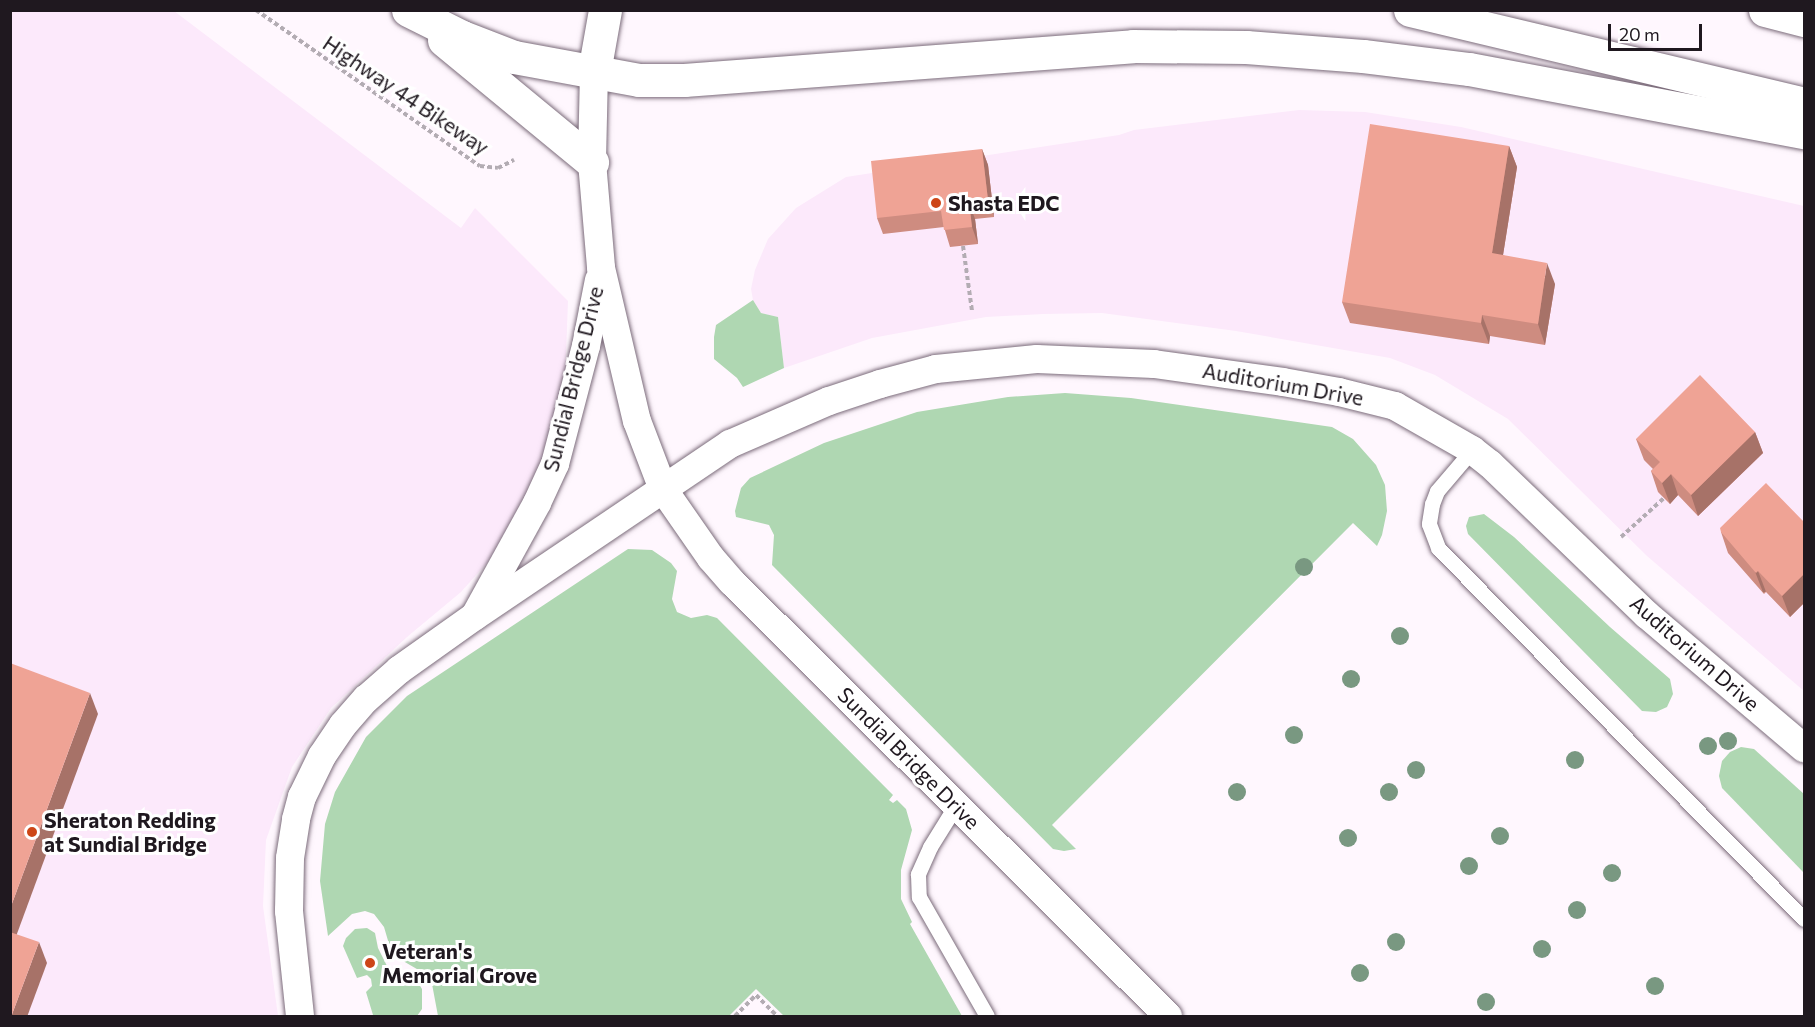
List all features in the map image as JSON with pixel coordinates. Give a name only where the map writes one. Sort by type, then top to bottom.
[{"type":"main road","points":[[408,10],[462,37],[514,57],[639,80],[684,80],[1133,46],[1246,47],[1363,56],[1468,69],[1804,132]]},
{"type":"main road","points":[[408,10],[592,162]]},
{"type":"main road","name":"Sundial Bridge Drive","points":[[594,72],[605,10]]},
{"type":"main road","points":[[1410,10],[1804,104]]},
{"type":"main road","points":[[1765,10],[1804,20]]},
{"type":"street","name":"Sundial Bridge Drive","points":[[594,72],[592,162],[601,268],[637,421],[663,489],[711,558],[732,582],[1168,1017]]},
{"type":"street","name":"Sundial Bridge Drive","points":[[475,616],[537,503],[555,464],[586,346],[601,268]]},
{"type":"street","name":"Auditorium Drive","points":[[663,489],[730,444],[829,401],[936,369],[1037,359],[1154,364],[1338,392],[1395,406],[1472,450],[1507,478],[1647,615],[1804,748]]},
{"type":"street","name":"Sundial Bridge Drive","points":[[300,1017],[290,930],[290,866],[296,819],[311,775],[334,737],[366,699],[399,670],[663,489]]},
{"type":"lane","points":[[1472,450],[1437,491],[1432,504],[1429,524],[1438,548],[1804,919]]},
{"type":"lane","points":[[956,806],[922,864],[918,874],[919,897],[987,1017]]},
{"type":"path","name":"Highway 44 Bikeway","points":[[255,10],[480,166],[498,168],[514,160]]},
{"type":"path","points":[[963,246],[972,311]]},
{"type":"path","points":[[1621,537],[1664,498]]},
{"type":"path","points":[[735,1017],[756,995],[777,1017]]},
{"type":"shaded area","points":[[10,11],[174,11],[461,228],[475,208],[568,301],[565,382],[543,465],[493,556],[461,592],[407,637],[331,708],[292,767],[266,840],[263,906],[278,1016],[11,1016]]},
{"type":"shaded area","points":[[1299,110],[1365,112],[1461,127],[1804,206],[1804,691],[1647,556],[1508,419],[1435,375],[1390,358],[1236,331],[1102,313],[986,317],[872,338],[784,368],[778,317],[761,313],[753,300],[751,289],[755,270],[768,239],[796,208],[846,177],[1119,135],[1134,130]]},
{"type":"green space","points":[[753,300],[761,313],[778,317],[784,368],[743,387],[737,378],[714,359],[714,337],[716,325]]},
{"type":"green space","points":[[1065,393],[1131,398],[1332,427],[1353,439],[1376,465],[1385,485],[1387,511],[1377,546],[1353,523],[1052,825],[1076,849],[1064,851],[1053,849],[772,565],[774,535],[769,525],[736,517],[735,511],[741,488],[750,478],[824,443],[917,412],[1008,397]]},
{"type":"green space","points":[[1484,514],[1514,537],[1610,627],[1670,679],[1673,694],[1667,707],[1656,712],[1642,711],[1468,534],[1466,526],[1469,517]]},
{"type":"green space","points":[[628,549],[652,550],[671,563],[677,571],[672,599],[677,612],[691,618],[707,615],[717,618],[893,795],[889,800],[893,803],[897,800],[906,809],[912,830],[901,870],[901,899],[912,922],[910,924],[962,1016],[784,1016],[756,989],[729,1016],[438,1016],[432,984],[422,972],[398,958],[389,944],[384,927],[374,914],[365,911],[352,914],[328,936],[320,881],[325,824],[335,792],[366,737],[407,696]]},
{"type":"green space","points":[[1741,747],[1754,749],[1804,794],[1804,873],[1722,788],[1719,776],[1722,761],[1730,752]]},
{"type":"green space","points":[[367,928],[375,933],[378,948],[388,968],[417,981],[422,989],[422,1009],[417,1016],[373,1015],[366,992],[372,986],[371,979],[367,975],[357,978],[343,946],[346,938],[355,929]]},
{"type":"building","points":[[1370,124],[1509,146],[1492,253],[1547,263],[1538,324],[1482,315],[1481,323],[1342,302]]},
{"type":"building","name":"Shasta EDC","points":[[982,149],[988,200],[969,202],[972,227],[944,230],[941,211],[877,218],[871,161]]},
{"type":"building","points":[[1700,375],[1755,432],[1691,495],[1671,474],[1662,483],[1651,471],[1660,462],[1636,439]]},
{"type":"building","points":[[1766,483],[1804,522],[1804,574],[1782,596],[1758,571],[1756,573],[1720,528]]},
{"type":"building","name":"Sheraton Redding at Sundial Bridge","points":[[10,663],[90,693],[10,909]]},
{"type":"building","points":[[10,932],[39,942],[11,1017],[10,1017]]},
{"type":"place","name":"Shasta EDC","points":[[936,203]]},
{"type":"place","name":"Sheraton Redding at Sundial Bridge","points":[[32,832]]},
{"type":"place","name":"Veteran's Memorial Grove","points":[[370,963]]}]
